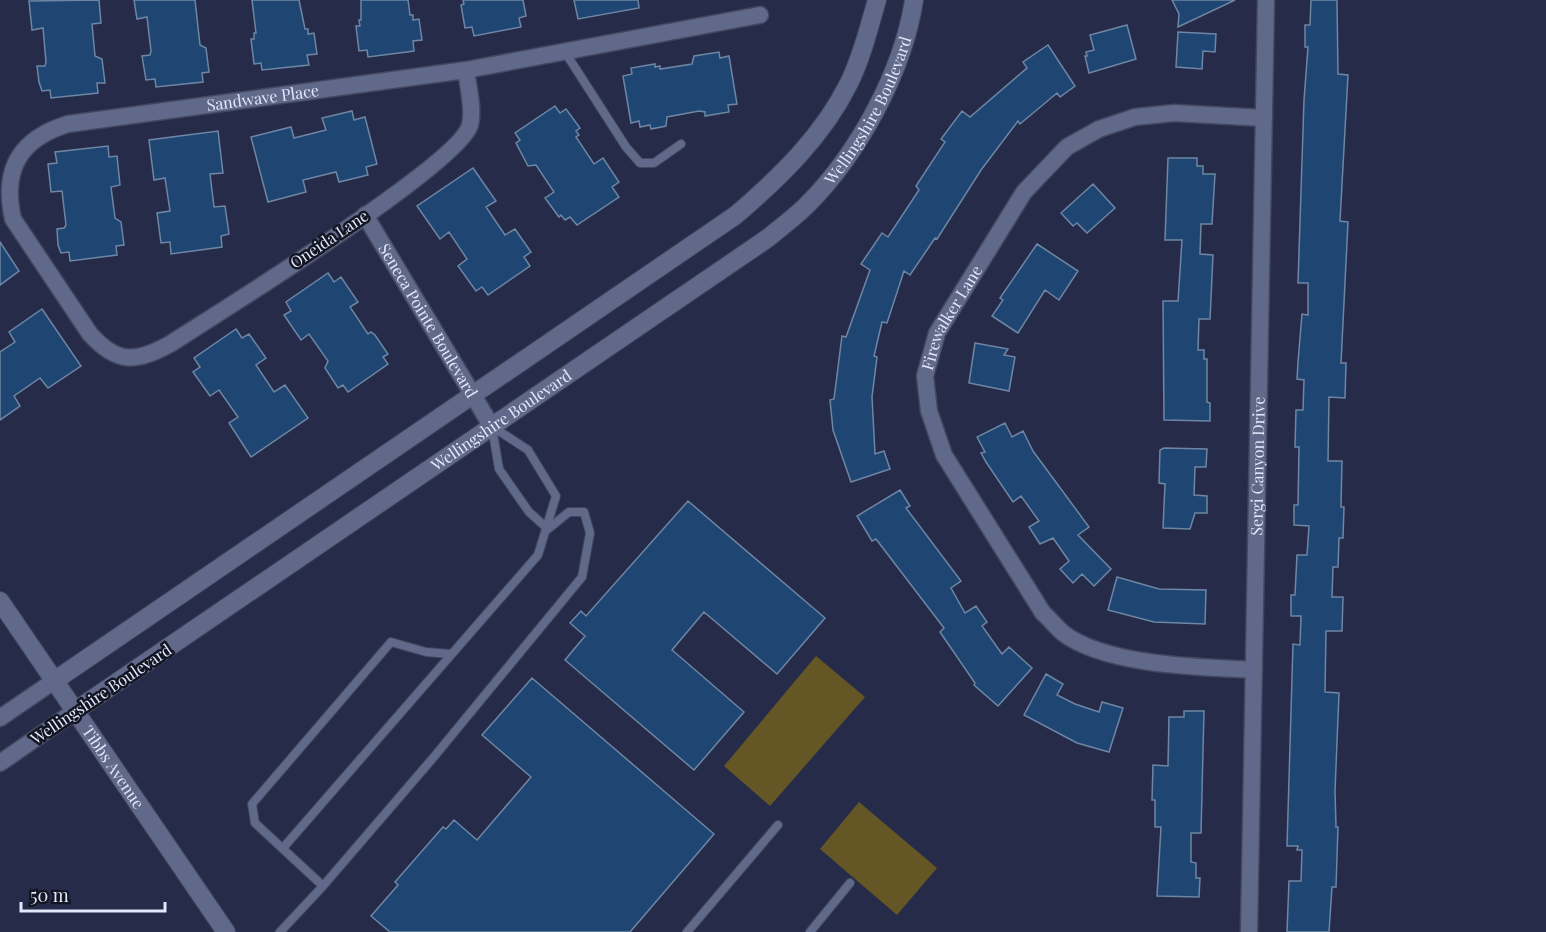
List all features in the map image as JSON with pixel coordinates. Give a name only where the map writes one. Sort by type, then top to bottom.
[{"type":"street","name":"Wellingshire Boulevard","points":[[0,718],[736,215],[767,188],[813,138],[837,105],[850,81],[877,0]]},
{"type":"street","name":"Wellingshire Boulevard","points":[[0,763],[768,238],[807,205],[832,176],[885,95],[910,22],[914,0]]},
{"type":"street","name":"Sergi Canyon Drive","points":[[1249,932],[1266,0]]},
{"type":"street","name":"Sandwave Place","points":[[126,359],[103,348],[90,334],[13,219],[8,198],[11,175],[19,155],[31,142],[49,130],[68,124],[466,70],[759,15]]},
{"type":"street","name":"Oneida Lane","points":[[126,359],[141,358],[170,344],[365,215],[441,160],[458,144],[470,125],[466,70]]},
{"type":"street","name":"Firewalker Lane","points":[[1254,670],[1160,664],[1097,650],[1064,634],[1044,613],[944,455],[929,411],[925,376],[937,333],[1024,192],[1067,147],[1099,129],[1135,117],[1174,113],[1264,118]]},
{"type":"street","name":"Seneca Pointe Boulevard","points":[[365,215],[492,426]]},
{"type":"street","name":"Tibbs Avenue","points":[[0,601],[226,932]]},
{"type":"lane","points":[[565,52],[626,147],[640,164],[654,163],[681,144]]},
{"type":"lane","points":[[492,426],[499,469],[530,512],[548,529]]},
{"type":"lane","points":[[283,848],[538,555],[548,529],[556,496],[528,450],[492,426]]},
{"type":"lane","points":[[280,932],[323,886],[433,758],[582,578],[590,533],[584,512],[569,512],[548,529]]},
{"type":"lane","points":[[323,886],[255,823],[252,804],[391,642],[426,652],[451,654]]},
{"type":"lane","points":[[687,932],[777,825]]},
{"type":"lane","points":[[810,932],[850,883]]},
{"type":"shaded area","points":[[816,656],[865,697],[770,806],[724,766]]},
{"type":"shaded area","points":[[859,802],[937,868],[897,915],[820,849]]},
{"type":"building","points":[[99,0],[101,23],[92,24],[95,56],[102,59],[105,83],[97,83],[98,93],[51,98],[50,90],[42,91],[39,82],[37,66],[45,66],[46,62],[43,28],[32,30],[29,1]]},
{"type":"building","points":[[134,0],[195,0],[200,45],[206,48],[209,72],[202,73],[203,82],[156,87],[155,79],[146,80],[142,56],[150,55],[151,51],[147,17],[137,19]]},
{"type":"building","points":[[252,0],[299,0],[305,29],[308,29],[308,34],[314,33],[317,54],[307,55],[309,65],[262,70],[261,63],[254,64],[251,39],[254,39],[254,33],[256,33]]},
{"type":"building","points":[[361,0],[408,0],[410,15],[413,15],[413,20],[419,19],[422,40],[413,41],[414,51],[368,57],[367,50],[359,51],[356,26],[360,26]]},
{"type":"building","points":[[463,0],[523,0],[526,16],[519,18],[521,27],[474,36],[472,27],[465,28],[461,5],[464,4]]},
{"type":"building","points":[[574,0],[638,0],[639,8],[578,19]]},
{"type":"building","points":[[1172,0],[1235,0],[1178,27],[1179,14]]},
{"type":"building","points":[[1311,0],[1337,0],[1338,74],[1348,75],[1340,221],[1348,222],[1341,363],[1346,363],[1345,398],[1329,397],[1328,461],[1342,461],[1341,507],[1344,507],[1343,538],[1339,538],[1338,567],[1333,567],[1332,597],[1343,597],[1342,631],[1326,631],[1325,692],[1339,693],[1335,791],[1336,827],[1338,827],[1336,887],[1332,887],[1329,932],[1287,932],[1289,881],[1301,881],[1302,850],[1297,850],[1298,846],[1287,846],[1293,644],[1300,645],[1301,616],[1291,616],[1291,595],[1295,595],[1297,555],[1307,555],[1309,526],[1294,525],[1294,505],[1298,505],[1299,447],[1295,447],[1296,410],[1303,410],[1304,380],[1297,379],[1298,362],[1302,314],[1308,315],[1308,283],[1298,283],[1308,47],[1305,47],[1305,25],[1310,25]]},
{"type":"building","points":[[1127,25],[1136,59],[1089,73],[1085,56],[1087,56],[1086,52],[1094,50],[1090,35]]},
{"type":"building","points":[[1178,32],[1216,34],[1215,52],[1203,51],[1202,69],[1176,67]]},
{"type":"building","points":[[1048,45],[1075,86],[1060,97],[1057,93],[1020,124],[1018,121],[981,170],[937,239],[935,238],[910,275],[904,271],[887,323],[882,322],[874,356],[877,357],[872,397],[875,454],[884,451],[890,469],[851,482],[833,430],[830,400],[834,399],[842,336],[846,337],[870,270],[861,264],[882,233],[888,237],[919,190],[916,186],[945,142],[941,139],[962,111],[970,117],[1027,68],[1023,62]]},
{"type":"building","points":[[719,52],[720,58],[729,56],[737,104],[728,105],[729,112],[705,116],[705,112],[699,111],[667,117],[666,126],[651,129],[650,125],[640,127],[639,121],[631,123],[623,76],[632,74],[631,68],[655,64],[655,67],[660,66],[660,69],[692,64],[694,56]]},
{"type":"building","points":[[555,106],[560,113],[566,109],[580,128],[576,131],[579,135],[576,137],[594,164],[603,158],[619,182],[612,187],[619,197],[577,225],[570,217],[565,220],[561,215],[559,217],[545,198],[554,192],[536,165],[528,166],[516,143],[520,140],[515,133]]},
{"type":"building","points":[[352,111],[354,120],[365,117],[377,164],[366,167],[368,175],[339,182],[336,172],[303,180],[306,192],[268,202],[251,137],[291,127],[294,138],[326,130],[322,118]]},
{"type":"building","points":[[218,131],[223,173],[210,174],[214,207],[225,206],[229,234],[221,236],[222,247],[171,254],[170,242],[161,243],[157,213],[170,211],[165,178],[154,180],[149,140]]},
{"type":"building","points":[[108,146],[109,157],[117,156],[120,185],[111,187],[115,218],[121,222],[124,245],[116,246],[117,255],[70,261],[69,252],[61,253],[58,245],[57,229],[64,228],[66,225],[62,191],[51,192],[48,164],[57,163],[55,152]]},
{"type":"building","points":[[1168,158],[1197,158],[1197,166],[1203,166],[1203,174],[1215,174],[1212,224],[1201,224],[1200,254],[1213,255],[1210,319],[1199,319],[1198,350],[1204,350],[1204,359],[1207,359],[1207,402],[1210,403],[1210,421],[1164,420],[1163,301],[1178,301],[1182,240],[1165,240]]},
{"type":"building","points":[[473,168],[496,201],[486,207],[505,235],[515,229],[531,252],[524,257],[530,266],[488,295],[482,287],[476,291],[458,266],[467,259],[449,232],[440,239],[417,206]]},
{"type":"building","points":[[1093,184],[1115,208],[1087,233],[1077,223],[1073,226],[1061,213]]},
{"type":"building","points":[[0,242],[19,271],[0,285]]},
{"type":"building","points":[[1037,244],[1078,271],[1059,300],[1045,290],[1018,333],[992,316],[1003,300],[1000,298]]},
{"type":"building","points":[[328,273],[334,282],[341,277],[358,302],[350,307],[368,334],[371,332],[375,335],[388,354],[383,357],[388,364],[348,392],[343,385],[338,388],[325,368],[328,361],[309,334],[301,340],[284,315],[291,311],[286,302]]},
{"type":"building","points":[[42,309],[81,366],[48,388],[40,378],[14,396],[20,406],[0,420],[0,352],[15,342],[9,332]]},
{"type":"building","points":[[236,329],[242,338],[249,334],[266,358],[256,365],[274,392],[285,385],[308,418],[251,457],[229,423],[238,417],[219,390],[210,396],[193,372],[200,367],[194,358]]},
{"type":"building","points":[[975,343],[1008,349],[1004,355],[1015,357],[1009,391],[969,383]]},
{"type":"building","points":[[1005,423],[1012,437],[1023,431],[1033,451],[1089,527],[1078,535],[1111,569],[1094,586],[1082,574],[1073,583],[1060,569],[1069,561],[1053,538],[1040,544],[1029,527],[1039,521],[1021,496],[1013,502],[981,453],[985,452],[977,437]]},
{"type":"building","points":[[1164,448],[1207,449],[1206,467],[1195,467],[1194,495],[1207,496],[1207,513],[1195,513],[1190,529],[1163,528],[1165,484],[1159,483],[1160,450]]},
{"type":"building","points":[[900,490],[910,506],[906,508],[961,581],[951,588],[965,613],[976,606],[987,622],[982,626],[1002,654],[1009,647],[1032,668],[998,706],[974,685],[975,683],[940,632],[944,628],[876,539],[872,541],[857,516]]},
{"type":"building","points":[[688,501],[825,618],[777,674],[704,612],[672,650],[744,712],[694,770],[565,660],[585,636],[570,623],[581,611],[586,616]]},
{"type":"building","points":[[1117,577],[1159,589],[1206,590],[1205,624],[1154,622],[1108,610]]},
{"type":"building","points":[[1046,674],[1063,684],[1057,695],[1075,704],[1099,712],[1102,702],[1123,708],[1109,752],[1077,743],[1024,715]]},
{"type":"building","points":[[532,678],[714,834],[630,932],[390,932],[371,916],[398,885],[395,882],[443,827],[446,829],[454,820],[477,840],[531,777],[482,735]]},
{"type":"building","points":[[1184,711],[1204,711],[1201,833],[1191,833],[1191,862],[1196,863],[1196,878],[1200,878],[1199,897],[1157,896],[1161,827],[1155,827],[1155,800],[1152,800],[1153,765],[1168,766],[1169,717],[1184,717]]}]
